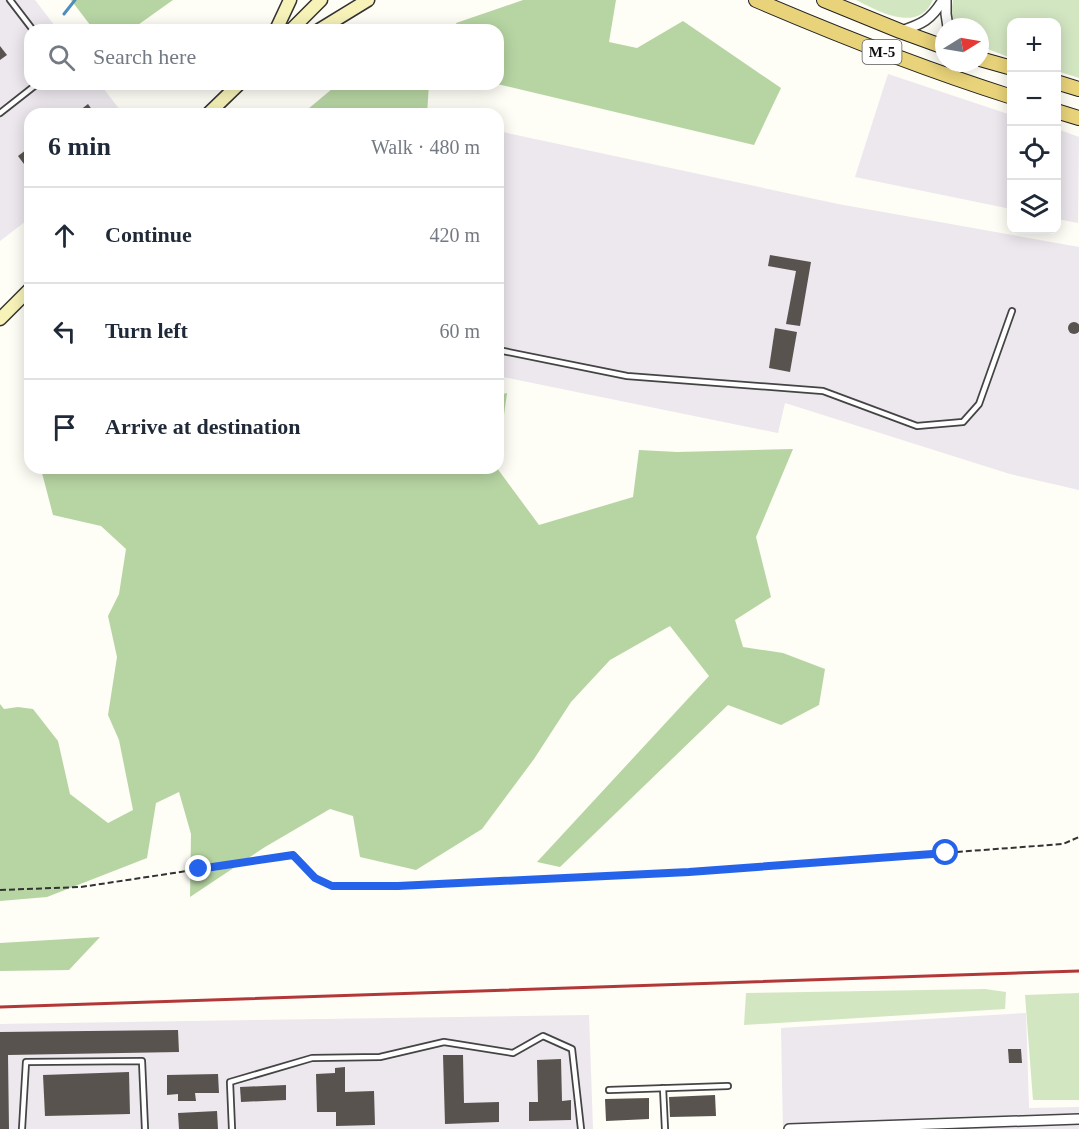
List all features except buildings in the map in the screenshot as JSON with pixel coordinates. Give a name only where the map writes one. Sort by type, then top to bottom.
[{"type":"main road","points":[[279,24],[291,0]]},
{"type":"main road","points":[[297,24],[321,0]]},
{"type":"main road","points":[[329,24],[368,0]]},
{"type":"main road","name":"М-5","points":[[756,0],[933,72],[1007,96]]},
{"type":"main road","name":"М-5","points":[[824,0],[935,43]]},
{"type":"main road","points":[[989,62],[1007,67]]},
{"type":"main road","points":[[1061,84],[1079,89]]},
{"type":"main road","points":[[214,108],[233,90]]},
{"type":"main road","points":[[1061,112],[1079,117]]},
{"type":"main road","points":[[0,319],[24,296]]},
{"type":"street","points":[[900,31],[929,19],[945,0]]},
{"type":"street","points":[[945,0],[947,18]]},
{"type":"street","points":[[789,1129],[1079,1119]]},
{"type":"lane","points":[[10,0],[28,24]]},
{"type":"lane","points":[[0,113],[29,90]]},
{"type":"lane","points":[[504,351],[627,376],[823,391],[917,426],[963,422],[979,404],[1012,312]]},
{"type":"lane","points":[[232,1129],[230,1082],[312,1058],[380,1057],[444,1042],[513,1053],[543,1036],[572,1049],[581,1129]]},
{"type":"lane","points":[[22,1129],[26,1062],[142,1061],[145,1129]]},
{"type":"lane","points":[[609,1090],[728,1086]]},
{"type":"lane","points":[[663,1088],[665,1129]]},
{"type":"path","points":[[0,890],[81,887],[293,855],[315,878],[332,886],[398,886],[689,872],[1063,844],[1079,837]]},
{"type":"shaded area","points":[[0,0],[35,0],[53,24],[24,24],[24,90],[105,90],[118,108],[24,108],[24,223],[0,241]]},
{"type":"shaded area","points":[[888,74],[1007,114],[1007,208],[855,177]]},
{"type":"shaded area","points":[[1061,130],[1079,137],[1078,223],[1061,220]]},
{"type":"shaded area","points":[[504,132],[838,204],[1079,247],[1079,490],[1010,474],[785,403],[778,433],[504,377]]},
{"type":"shaded area","points":[[1026,1013],[1029,1108],[1079,1107],[1079,1129],[783,1129],[781,1028]]},
{"type":"shaded area","points":[[589,1015],[593,1129],[0,1129],[0,1024]]},
{"type":"green space","points":[[71,0],[173,0],[139,24],[89,24]]},
{"type":"green space","points":[[523,0],[616,0],[609,42],[637,48],[683,21],[781,88],[754,145],[504,86],[504,24],[456,23]]},
{"type":"green space","points":[[856,0],[933,0],[918,16],[908,18],[886,14]]},
{"type":"green space","points":[[953,0],[1079,0],[1079,78],[1061,72],[1061,18],[1007,18],[1007,56],[989,49],[989,18],[950,18]]},
{"type":"green space","points":[[331,90],[429,90],[427,108],[309,108]]},
{"type":"green space","points":[[507,393],[504,415],[504,394]]},
{"type":"green space","points":[[793,449],[756,537],[771,597],[735,620],[743,647],[783,653],[825,669],[819,705],[781,725],[728,705],[560,867],[537,862],[709,676],[670,626],[610,660],[571,702],[534,759],[482,829],[416,870],[360,857],[353,816],[330,809],[265,847],[190,897],[191,834],[179,792],[156,803],[147,858],[47,897],[0,901],[0,704],[4,709],[18,707],[33,709],[58,741],[70,794],[108,823],[133,810],[119,740],[108,715],[117,657],[108,616],[119,594],[126,549],[101,526],[53,515],[42,474],[501,474],[539,525],[633,497],[639,450],[677,452]]},
{"type":"green space","points":[[100,937],[69,970],[0,971],[0,943]]},
{"type":"green space","points":[[985,989],[1006,992],[1005,1009],[744,1025],[746,993]]},
{"type":"green space","points":[[1079,993],[1079,1100],[1033,1100],[1025,995]]},
{"type":"waterway","points":[[64,14],[75,0]]},
{"type":"railway","points":[[0,1007],[1079,971]]},
{"type":"route","points":[[199,869],[293,855],[315,878],[332,886],[398,886],[689,872],[946,853]]}]
